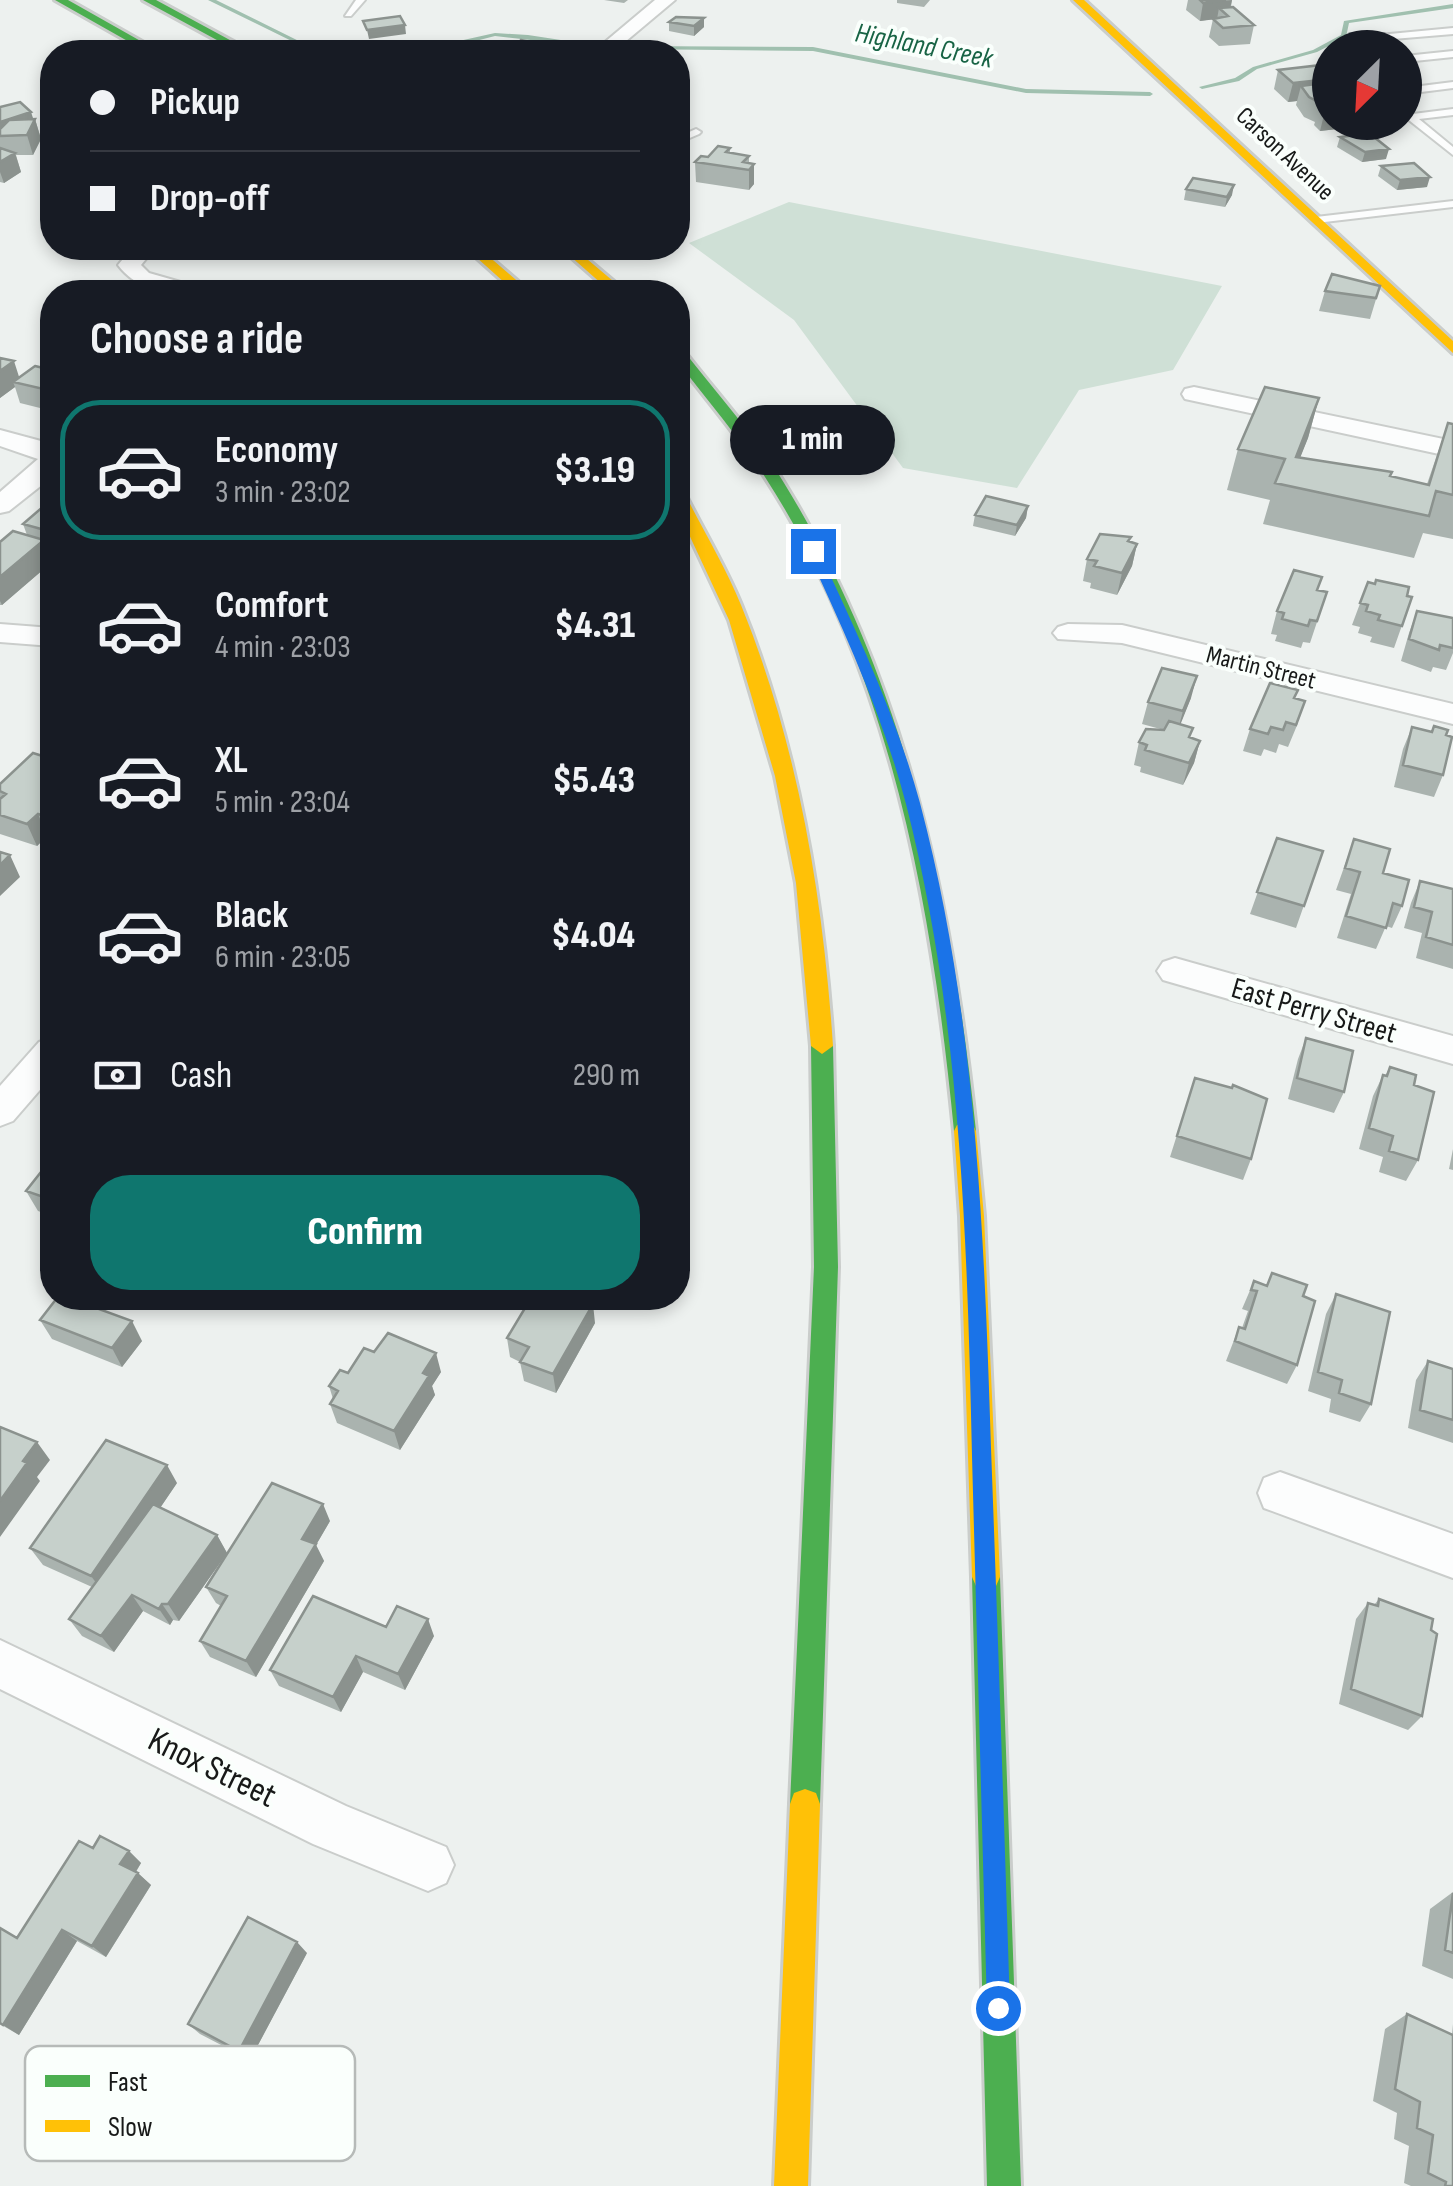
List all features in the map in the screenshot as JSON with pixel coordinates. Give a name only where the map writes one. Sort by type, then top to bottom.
[{"type":"main road","points":[[60,0],[132,40]]},
{"type":"main road","points":[[148,0],[223,40]]},
{"type":"main road","name":"Carson Avenue","points":[[1078,0],[1453,349]]},
{"type":"main road","points":[[486,260],[509,280]]},
{"type":"main road","points":[[581,260],[604,280]]},
{"type":"main road","points":[[690,369],[736,426],[780,492],[851,628],[912,800],[945,948],[956,1016],[975,1224],[1004,2186]]},
{"type":"main road","points":[[690,522],[740,628],[786,779],[815,940],[823,1034],[826,1247],[791,2186]]},
{"type":"street","points":[[617,40],[666,0]]},
{"type":"street","points":[[138,260],[141,278],[148,280]]},
{"type":"street","points":[[1194,394],[1453,449]]},
{"type":"street","points":[[0,438],[40,448]]},
{"type":"street","points":[[0,505],[40,474]]},
{"type":"street","name":"Martin Street","points":[[1068,632],[1122,634],[1453,714]]},
{"type":"street","points":[[0,633],[40,636]]},
{"type":"street","name":"East Perry Street","points":[[1175,971],[1453,1050]]},
{"type":"street","points":[[0,1111],[40,1066]]},
{"type":"street","points":[[1280,1493],[1453,1556]]},
{"type":"street","name":"Knox Street","points":[[0,1664],[332,1826],[428,1865]]},
{"type":"lane","points":[[348,14],[361,0]]},
{"type":"lane","points":[[1422,34],[1448,31],[1453,39]]},
{"type":"lane","points":[[1422,58],[1453,54]]},
{"type":"lane","points":[[1422,89],[1453,85]]},
{"type":"lane","points":[[1422,113],[1453,112]]},
{"type":"lane","points":[[1422,126],[1453,152]]},
{"type":"lane","points":[[690,135],[696,132]]},
{"type":"lane","points":[[1316,220],[1453,204]]},
{"type":"green space","points":[[789,202],[1222,286],[1173,370],[1079,390],[1017,488],[903,468],[794,320],[690,243]]},
{"type":"building","points":[[1233,7],[1254,25],[1223,28],[1213,19],[1228,16],[1219,8]]},
{"type":"building","points":[[400,16],[405,25],[367,30],[363,21]]},
{"type":"building","points":[[676,17],[704,18],[694,26],[669,22]]},
{"type":"building","points":[[1312,66],[1312,81],[1293,83],[1278,70]]},
{"type":"building","points":[[1312,84],[1312,99],[1309,97],[1301,86]]},
{"type":"building","points":[[20,102],[31,112],[0,122],[0,107]]},
{"type":"building","points":[[35,119],[27,135],[0,136],[0,129],[9,120]]},
{"type":"building","points":[[1345,140],[1378,140],[1389,149],[1365,152]]},
{"type":"building","points":[[718,146],[730,148],[726,152],[749,156],[743,162],[754,164],[749,170],[695,162],[701,156],[708,157]]},
{"type":"building","points":[[0,148],[15,153],[0,162]]},
{"type":"building","points":[[1414,163],[1430,177],[1400,180],[1381,166]]},
{"type":"building","points":[[1193,178],[1234,185],[1227,197],[1186,189]]},
{"type":"building","points":[[1332,274],[1380,286],[1376,298],[1325,291]]},
{"type":"building","points":[[0,358],[14,361],[0,371]]},
{"type":"building","points":[[35,366],[40,367],[40,388],[13,382]]},
{"type":"building","points":[[1265,387],[1319,398],[1296,457],[1392,472],[1390,476],[1429,485],[1448,423],[1453,424],[1453,495],[1436,491],[1429,516],[1275,483],[1285,459],[1238,449]]},
{"type":"building","points":[[986,496],[1028,506],[1017,525],[975,515]]},
{"type":"building","points":[[40,509],[40,529],[23,524]]},
{"type":"building","points":[[13,531],[40,539],[40,543],[0,577],[0,542]]},
{"type":"building","points":[[1100,534],[1131,537],[1128,541],[1137,544],[1122,573],[1094,566],[1097,561],[1087,559]]},
{"type":"building","points":[[1294,570],[1322,577],[1317,590],[1327,592],[1317,621],[1310,620],[1308,626],[1282,619],[1284,613],[1277,611]]},
{"type":"building","points":[[1376,580],[1409,587],[1407,596],[1412,597],[1402,626],[1378,620],[1380,615],[1366,611],[1368,605],[1360,603],[1368,582],[1375,584]]},
{"type":"building","points":[[1417,611],[1453,618],[1453,648],[1440,645],[1439,650],[1409,639]]},
{"type":"building","points":[[1162,668],[1197,676],[1183,711],[1148,702]]},
{"type":"building","points":[[1270,683],[1298,690],[1294,698],[1305,701],[1296,725],[1286,722],[1283,730],[1271,727],[1268,734],[1250,729]]},
{"type":"building","points":[[1169,721],[1193,728],[1189,737],[1200,741],[1189,763],[1145,750],[1147,745],[1139,742],[1146,729],[1164,730]]},
{"type":"building","points":[[1434,726],[1448,730],[1446,735],[1452,737],[1443,775],[1403,765],[1412,727],[1432,732]]},
{"type":"building","points":[[33,753],[40,755],[40,815],[27,824],[0,815],[0,799],[6,794],[0,791],[0,784]]},
{"type":"building","points":[[1277,838],[1323,851],[1304,906],[1257,892]]},
{"type":"building","points":[[1354,839],[1390,849],[1383,873],[1409,880],[1402,906],[1393,903],[1386,928],[1346,916],[1360,872],[1345,868]]},
{"type":"building","points":[[0,852],[10,855],[0,865]]},
{"type":"building","points":[[1420,881],[1453,889],[1453,945],[1426,937],[1432,912],[1414,907]]},
{"type":"building","points":[[1306,1038],[1353,1051],[1344,1092],[1297,1078]]},
{"type":"building","points":[[1390,1067],[1416,1075],[1414,1085],[1434,1092],[1418,1160],[1389,1151],[1393,1136],[1369,1128],[1383,1075],[1387,1076]]},
{"type":"building","points":[[1195,1078],[1232,1088],[1233,1085],[1267,1099],[1251,1159],[1177,1136]]},
{"type":"building","points":[[40,1173],[40,1196],[26,1191]]},
{"type":"building","points":[[1272,1273],[1307,1285],[1303,1296],[1315,1301],[1297,1365],[1235,1341],[1239,1327],[1245,1329],[1257,1291],[1251,1290],[1254,1281],[1267,1286]]},
{"type":"building","points":[[1336,1294],[1390,1312],[1371,1404],[1339,1393],[1342,1380],[1318,1372]]},
{"type":"building","points":[[48,1310],[102,1310],[132,1321],[112,1348],[40,1320]]},
{"type":"building","points":[[524,1310],[590,1310],[553,1374],[520,1362],[529,1347],[507,1338]]},
{"type":"building","points":[[388,1333],[436,1353],[423,1373],[429,1376],[394,1431],[330,1404],[338,1391],[329,1386],[340,1370],[348,1373],[364,1348],[374,1352]]},
{"type":"building","points":[[1428,1361],[1453,1369],[1453,1420],[1420,1410]]},
{"type":"building","points":[[0,1427],[37,1442],[0,1501]]},
{"type":"building","points":[[106,1440],[167,1465],[91,1576],[30,1548]]},
{"type":"building","points":[[272,1483],[323,1504],[302,1539],[316,1544],[246,1661],[200,1641],[227,1596],[206,1587]]},
{"type":"building","points":[[153,1504],[217,1535],[168,1604],[159,1609],[132,1595],[101,1636],[69,1619]]},
{"type":"building","points":[[313,1596],[386,1627],[397,1606],[428,1619],[398,1674],[356,1656],[333,1697],[270,1670]]},
{"type":"building","points":[[1379,1599],[1433,1619],[1431,1630],[1437,1634],[1422,1716],[1351,1689],[1368,1603],[1378,1606]]},
{"type":"building","points":[[100,1836],[129,1851],[120,1864],[138,1873],[92,1946],[62,1930],[3,2025],[0,1928],[17,1938],[79,1841],[93,1848]]},
{"type":"building","points":[[1453,1893],[1453,1953],[1445,1950]]},
{"type":"building","points":[[248,1917],[297,1942],[242,2046],[230,2046],[188,2024]]},
{"type":"building","points":[[1407,2014],[1453,2035],[1453,2186],[1445,2186],[1446,2182],[1428,2173],[1433,2135],[1417,2128],[1420,2102],[1395,2089]]},
{"type":"waterway","name":"Highland Creek","points":[[211,0],[293,40]]},
{"type":"waterway","name":"Highland Creek","points":[[1202,87],[1237,80],[1255,68],[1315,51],[1344,36],[1346,22],[1453,6]]},
{"type":"waterway","name":"Highland Creek","points":[[468,40],[495,35],[552,40]]},
{"type":"waterway","name":"Highland Creek","points":[[690,48],[813,49],[1026,91],[1150,94]]},
{"type":"traffic: fast","points":[[60,0],[132,40]]},
{"type":"traffic: fast","points":[[148,0],[223,40]]},
{"type":"traffic: fast","points":[[690,368],[764,464],[818,554],[884,711],[929,877],[945,961],[965,1131]]},
{"type":"traffic: fast","points":[[805,1804],[826,1267],[822,1046]]},
{"type":"traffic: fast","points":[[986,1577],[1004,2186]]},
{"type":"traffic: slow","points":[[1078,0],[1453,349]]},
{"type":"traffic: slow","points":[[486,260],[509,280]]},
{"type":"traffic: slow","points":[[581,260],[605,280]]},
{"type":"traffic: slow","points":[[690,519],[732,604],[785,776],[806,883],[822,1046]]},
{"type":"traffic: slow","points":[[965,1131],[986,1577]]},
{"type":"traffic: slow","points":[[791,2186],[805,1804]]},
{"type":"route","points":[[813,551],[866,664],[912,800],[936,902],[956,1016],[975,1224],[998,2008]]}]
